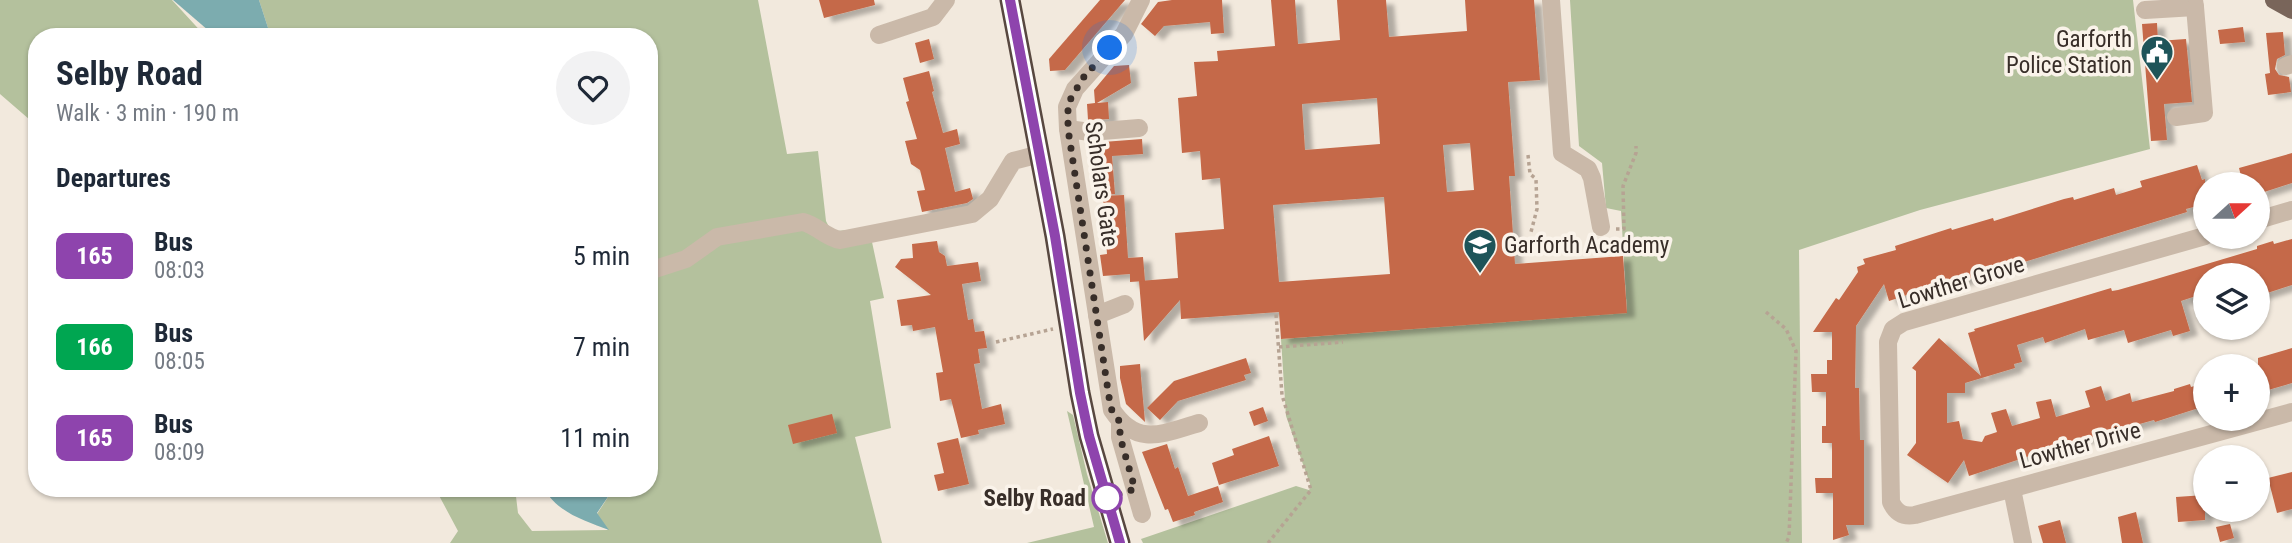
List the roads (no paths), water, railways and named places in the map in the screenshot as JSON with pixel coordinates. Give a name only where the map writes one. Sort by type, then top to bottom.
[{"type":"highway","points":[[1010,0],[1089,436],[1120,543]]},
{"type":"main road","points":[[2274,0],[2292,10]]},
{"type":"street","points":[[879,35],[933,18],[946,0]]},
{"type":"street","name":"Scholars Gate","points":[[1141,0],[1124,34],[1075,89],[1068,107],[1068,129],[1109,397],[1112,411],[1120,422],[1120,437],[1142,514]]},
{"type":"street","points":[[1551,0],[1562,153],[1588,169],[1601,227]]},
{"type":"street","points":[[2145,10],[2195,4],[2204,113],[2176,117]]},
{"type":"street","points":[[1068,129],[1090,132],[1139,128]]},
{"type":"street","points":[[658,268],[686,259],[706,243],[728,233],[803,222],[822,234],[840,240],[961,217],[982,208],[1013,161],[1040,154]]},
{"type":"street","points":[[2270,216],[2292,210]]},
{"type":"street","name":"Lowther Grove","points":[[1891,496],[1888,342],[1893,330],[1905,323],[2193,239]]},
{"type":"street","points":[[1097,316],[1125,304]]},
{"type":"street","name":"Lowther Drive","points":[[1891,496],[1894,508],[1909,516],[2292,412]]},
{"type":"street","points":[[1120,422],[1144,435],[1158,435],[1199,423]]},
{"type":"street","points":[[2012,489],[2023,543]]},
{"type":"water","points":[[173,0],[259,0],[268,28],[206,28]]},
{"type":"water","points":[[550,497],[608,497],[597,513],[609,530],[581,519]]},
{"type":"place","name":"Garforth Police Station","points":[[2157,82]]},
{"type":"place","name":"Garforth Academy","points":[[1480,275]]},
{"type":"place","name":"Selby Road","points":[[1107,498]]}]
